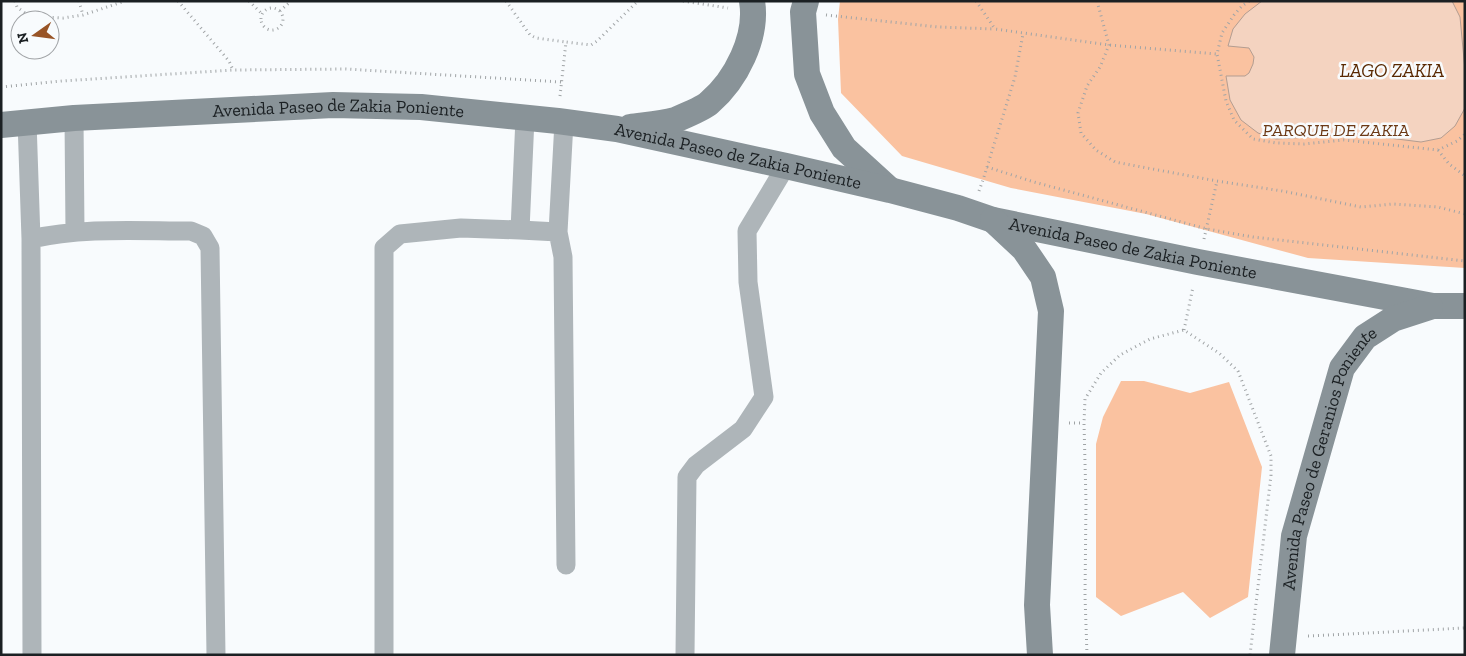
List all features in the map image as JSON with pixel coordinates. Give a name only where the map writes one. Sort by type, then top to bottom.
[{"type":"street","points":[[617,129],[674,120],[708,104],[735,74],[749,43],[752,6]]},
{"type":"street","points":[[804,7],[807,74],[822,113],[844,148],[890,190]]},
{"type":"street","name":"Avenida Paseo de Zakia Poniente","points":[[1,124],[74,118],[333,105],[421,107],[564,122],[617,129],[786,166],[890,190],[958,208],[993,220],[1198,262],[1433,306],[1465,306]]},
{"type":"street","points":[[74,118],[76,232]]},
{"type":"street","points":[[520,230],[525,118]]},
{"type":"street","points":[[28,121],[31,239],[32,655]]},
{"type":"street","points":[[564,122],[558,232],[564,257],[566,566]]},
{"type":"street","points":[[685,655],[687,477],[696,465],[744,429],[764,398],[748,282],[747,231],[786,166]]},
{"type":"street","points":[[993,220],[1024,249],[1043,277],[1051,311],[1037,605],[1040,655]]},
{"type":"street","points":[[384,655],[384,248],[400,234],[461,228],[558,232]]},
{"type":"street","points":[[31,239],[76,232],[191,231],[203,236],[210,248],[216,655]]},
{"type":"street","name":"Avenida Paseo de Geranios Poniente","points":[[1283,646],[1294,536],[1342,368],[1365,337],[1392,320],[1433,306]]},
{"type":"path","points":[[15,1],[17,7],[29,16],[47,18],[83,15],[125,1]]},
{"type":"path","points":[[79,1],[83,15]]},
{"type":"path","points":[[178,1],[229,61],[233,70]]},
{"type":"path","points":[[249,1],[262,14]]},
{"type":"path","points":[[280,11],[291,1]]},
{"type":"path","points":[[506,1],[530,35],[536,38],[591,45],[638,1]]},
{"type":"path","points":[[683,1],[752,6]]},
{"type":"path","points":[[976,1],[995,29]]},
{"type":"path","points":[[1097,1],[1110,45],[1100,67],[1087,86],[1078,112],[1081,133],[1096,150],[1116,162],[1361,207],[1394,204],[1438,207],[1465,214]]},
{"type":"path","points":[[1249,1],[1234,15],[1222,33],[1217,54],[1226,101],[1234,120],[1253,139],[1276,143],[1304,144],[1344,140],[1438,150],[1457,141],[1465,134]]},
{"type":"path","points":[[804,7],[938,27],[995,29],[1110,45],[1217,54]]},
{"type":"path","points":[[274,8],[280,11],[283,18],[282,24],[277,29],[270,30],[264,28],[261,21],[262,14],[267,9],[274,8]]},
{"type":"path","points":[[983,180],[1015,77],[1023,34]]},
{"type":"path","points":[[1,87],[62,81],[233,70],[346,69],[561,82],[566,42]]},
{"type":"path","points":[[1438,150],[1449,164],[1464,177]]},
{"type":"path","points":[[987,167],[1053,188],[1207,229],[1253,237],[1465,262]]},
{"type":"path","points":[[1207,229],[1217,182]]},
{"type":"path","points":[[1184,330],[1198,262]]},
{"type":"path","points":[[1087,655],[1085,596],[1085,399],[1101,373],[1120,355],[1150,339],[1184,330],[1219,353],[1238,371],[1271,456],[1272,475],[1250,655]]},
{"type":"path","points":[[1283,646],[1465,628]]},
{"type":"green space","name":"PARQUE DE ZAKIA","points":[[840,1],[1465,1],[1465,268],[1308,258],[1146,214],[1011,188],[902,156],[841,93],[838,19]]},
{"type":"green space","points":[[1121,381],[1144,381],[1190,393],[1229,382],[1262,467],[1248,597],[1210,618],[1183,592],[1121,616],[1096,597],[1096,444],[1103,417]]},
{"type":"water","name":"LAGO ZAKIA","points":[[1262,1],[1452,1],[1460,17],[1465,70],[1465,108],[1455,126],[1441,138],[1421,142],[1357,134],[1276,139],[1258,133],[1241,120],[1230,100],[1226,76],[1245,76],[1249,73],[1254,57],[1249,48],[1228,46],[1233,29],[1245,14]]}]
